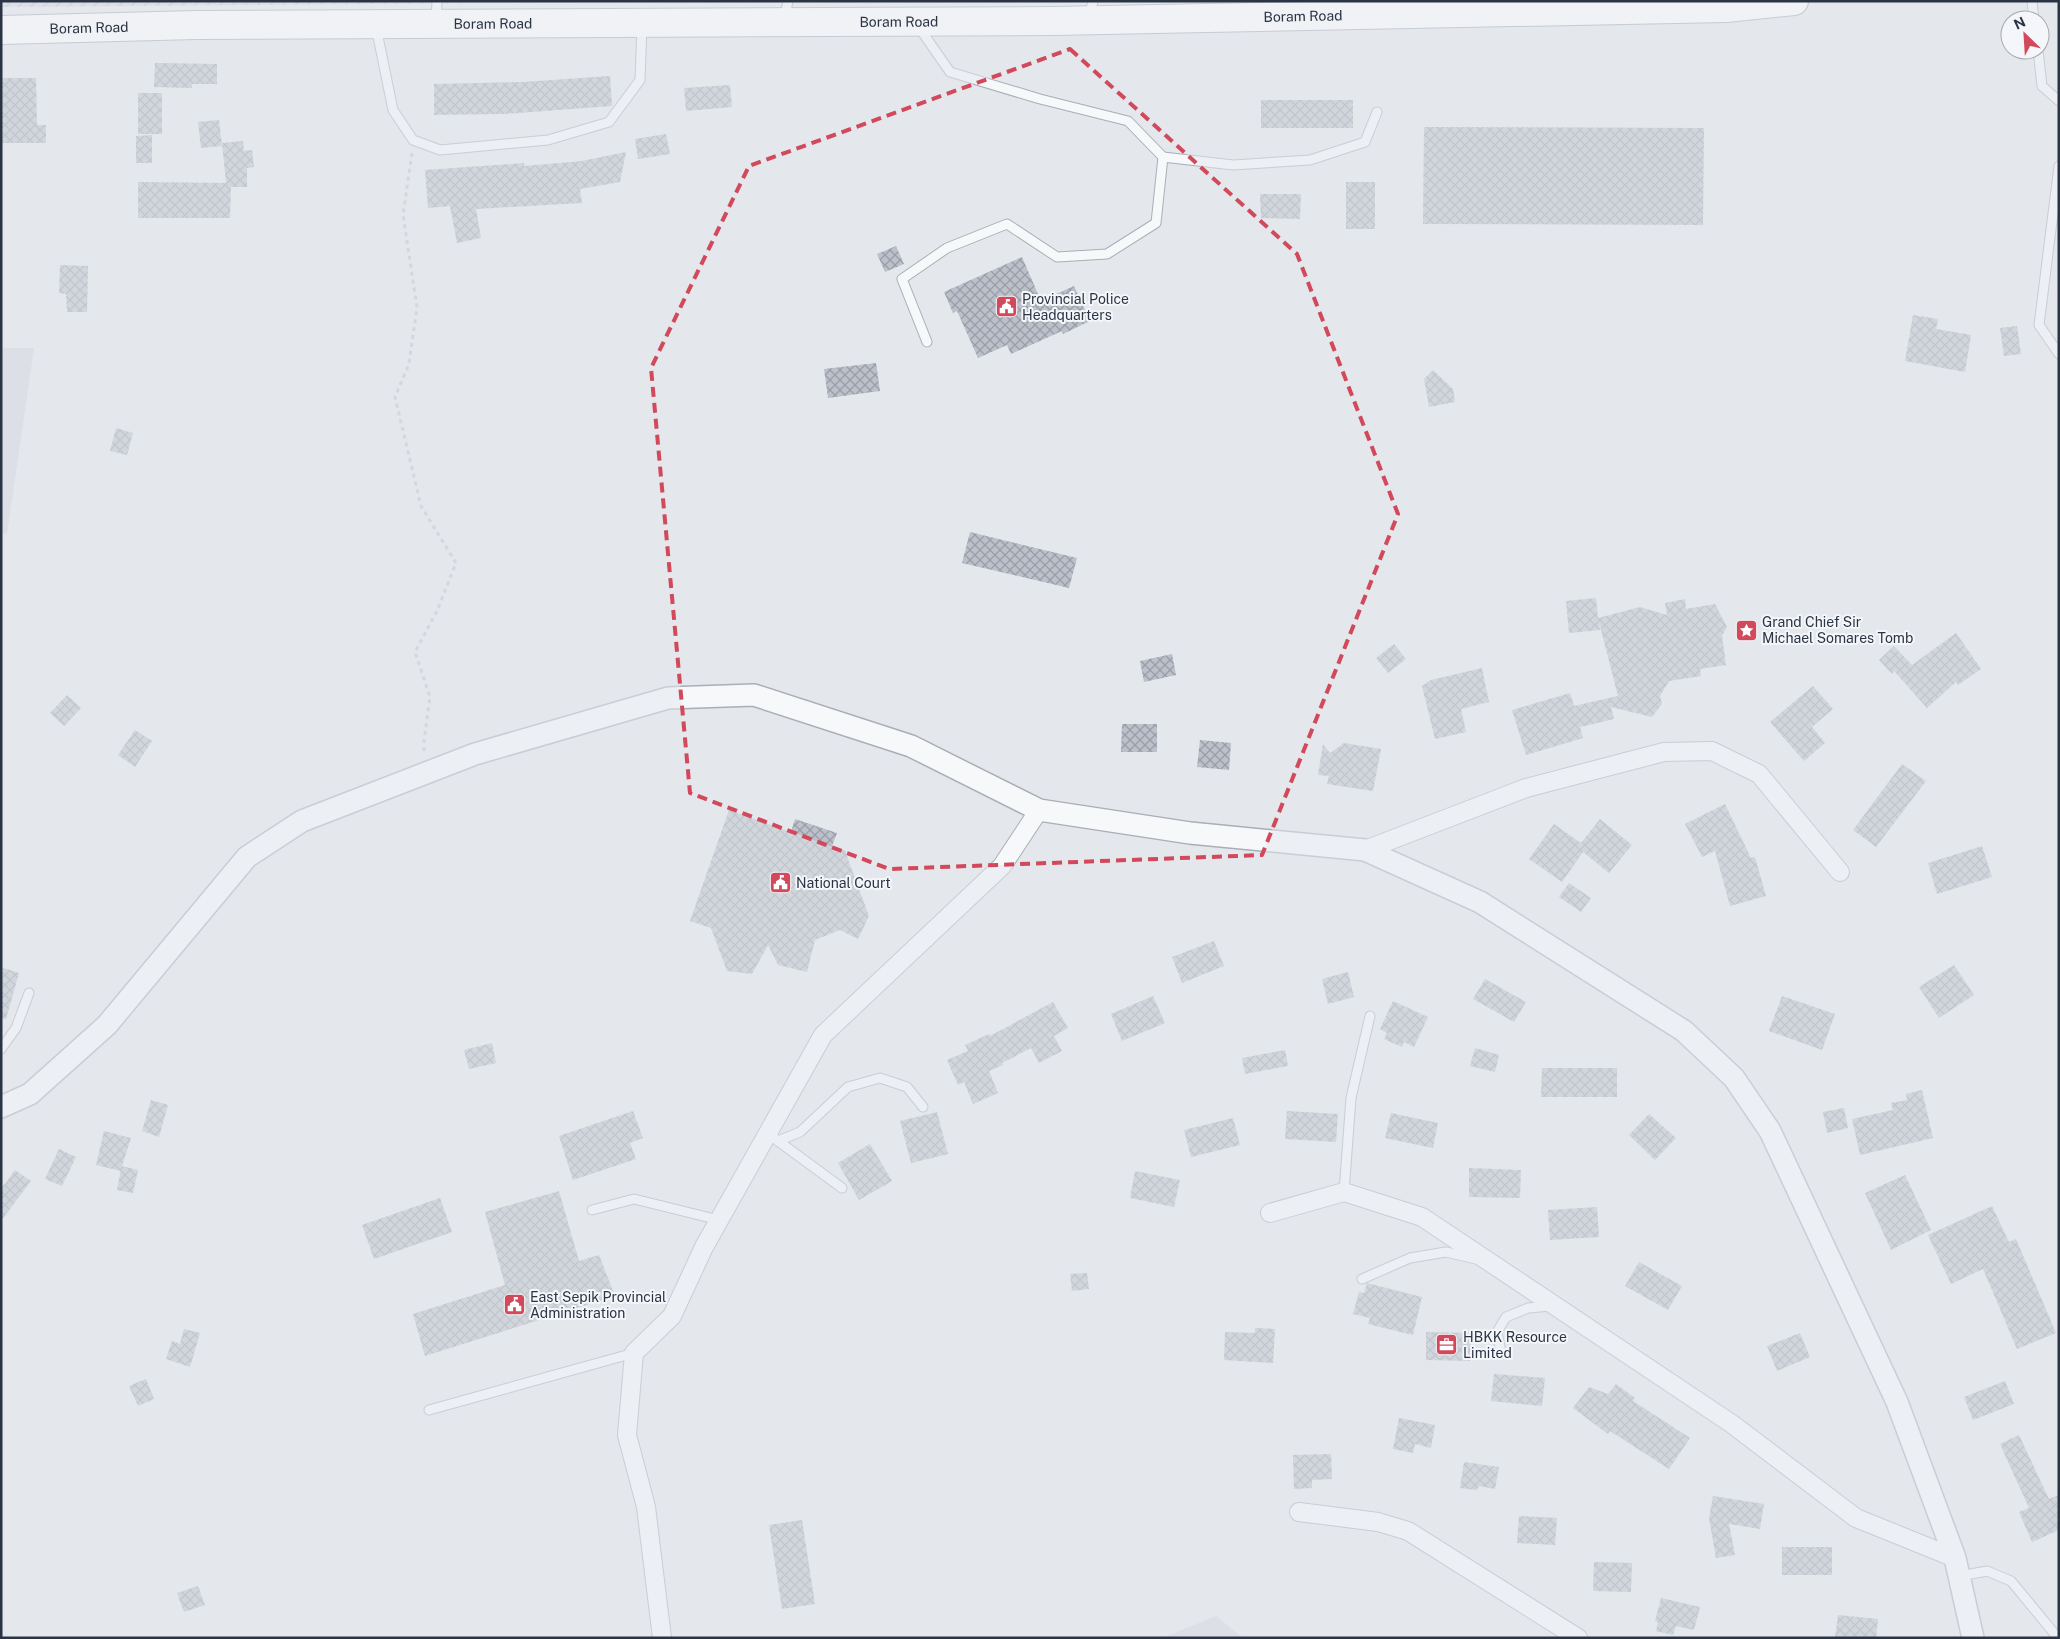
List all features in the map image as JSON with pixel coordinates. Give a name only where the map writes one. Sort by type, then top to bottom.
[{"type":"main road","name":"Boram Road","points":[[1,30],[196,25],[376,25],[437,13],[642,23],[786,12],[915,22],[1091,11],[1667,5],[1726,8],[1794,1]]},
{"type":"street","points":[[1,1107],[30,1094],[107,1025],[247,857],[302,820],[475,754],[668,698],[754,695],[911,746],[1039,810],[1190,833],[1365,850],[1480,902],[1684,1031],[1734,1078],[1770,1131],[1897,1402],[1958,1567],[1973,1638]]},
{"type":"street","points":[[1365,850],[1526,788],[1664,752],[1712,751],[1759,774],[1840,872]]},
{"type":"street","points":[[662,1638],[646,1507],[627,1434],[634,1353],[672,1316],[704,1247],[719,1220],[773,1138],[823,1035],[1002,866],[1039,810]]},
{"type":"street","points":[[1270,1213],[1344,1192],[1422,1217],[1732,1424],[1856,1518],[1958,1567]]},
{"type":"street","points":[[1299,1512],[1378,1522],[1408,1531],[1578,1638]]},
{"type":"lane","points":[[915,22],[950,72],[1040,99],[1128,120],[1163,157],[1233,165],[1310,160],[1365,142],[1377,112]]},
{"type":"lane","points":[[376,25],[393,110],[413,140],[440,150],[548,140],[609,122],[640,80],[642,23]]},
{"type":"lane","points":[[2039,60],[2042,86],[2059,101]]},
{"type":"lane","points":[[927,342],[902,279],[947,248],[1007,224],[1057,257],[1107,254],[1156,223],[1163,157]]},
{"type":"lane","points":[[2059,166],[2039,325],[2059,354]]},
{"type":"lane","points":[[1,1049],[16,1028],[29,993]]},
{"type":"lane","points":[[1344,1192],[1350,1098],[1370,1016]]},
{"type":"lane","points":[[773,1138],[800,1132],[848,1088],[880,1078],[907,1087],[923,1107]]},
{"type":"lane","points":[[773,1138],[842,1188]]},
{"type":"lane","points":[[592,1210],[634,1199],[719,1220]]},
{"type":"lane","points":[[1362,1279],[1410,1258],[1446,1252],[1488,1261]]},
{"type":"lane","points":[[1501,1352],[1497,1332],[1506,1317],[1528,1308],[1555,1306]]},
{"type":"lane","points":[[429,1410],[634,1353]]},
{"type":"lane","points":[[1958,1567],[1987,1571],[2011,1581],[2058,1638]]},
{"type":"path","points":[[413,140],[404,215],[417,307],[409,364],[396,398],[422,506],[456,563],[437,611],[415,652],[430,697],[424,741],[424,773]]},
{"type":"highlighted area","points":[[1070,49],[1297,254],[1398,514],[1262,855],[889,869],[690,793],[651,368],[749,166]]},
{"type":"shaded area","points":[[1,1],[732,1],[1,7]]},
{"type":"shaded area","points":[[1,348],[34,348],[7,534],[1,533]]},
{"type":"shaded area","points":[[1216,1616],[1243,1638],[1162,1638]]},
{"type":"building","points":[[155,63],[217,64],[217,84],[192,84],[192,88],[154,87]]},
{"type":"building","points":[[610,76],[612,106],[503,114],[434,115],[434,84],[523,82]]},
{"type":"building","points":[[1,78],[36,78],[37,125],[46,125],[46,143],[1,143]]},
{"type":"building","points":[[730,85],[732,107],[686,111],[684,88]]},
{"type":"building","points":[[138,93],[162,93],[162,134],[138,134]]},
{"type":"building","points":[[1261,100],[1353,100],[1353,128],[1261,128]]},
{"type":"building","points":[[219,120],[222,146],[201,148],[198,122]]},
{"type":"building","points":[[1424,127],[1704,128],[1703,225],[1423,224]]},
{"type":"building","points":[[666,134],[670,154],[638,159],[635,139]]},
{"type":"building","points":[[152,135],[152,163],[136,163],[136,136]]},
{"type":"building","points":[[243,141],[244,151],[252,150],[254,167],[247,168],[247,187],[231,187],[230,218],[138,218],[138,182],[226,183],[222,143]]},
{"type":"building","points":[[626,152],[620,182],[580,189],[582,203],[476,209],[481,238],[457,243],[450,206],[428,208],[425,170],[524,163],[524,166],[582,161]]},
{"type":"building","points":[[1346,182],[1375,182],[1375,229],[1346,229]]},
{"type":"building","points":[[1260,194],[1301,194],[1300,219],[1261,218]]},
{"type":"building","points":[[896,246],[904,264],[885,272],[877,254]]},
{"type":"building","points":[[1022,257],[1041,301],[1074,286],[1090,321],[1063,334],[1062,331],[1011,354],[1007,345],[978,358],[957,311],[953,313],[944,292]]},
{"type":"building","points":[[60,265],[88,266],[87,312],[67,312],[66,294],[59,293]]},
{"type":"building","points":[[1913,315],[1938,319],[1936,329],[1971,335],[1965,372],[1905,361]]},
{"type":"building","points":[[2017,326],[2021,354],[2004,356],[2000,328]]},
{"type":"building","points":[[876,363],[880,391],[828,398],[824,369]]},
{"type":"building","points":[[1433,370],[1453,389],[1455,402],[1429,407],[1424,379]]},
{"type":"building","points":[[116,428],[133,433],[127,455],[110,451]]},
{"type":"building","points":[[970,532],[1077,558],[1069,588],[962,563]]},
{"type":"building","points":[[1596,598],[1598,618],[1640,607],[1667,615],[1665,603],[1685,599],[1686,609],[1715,604],[1727,627],[1722,636],[1726,665],[1700,669],[1701,676],[1669,681],[1660,696],[1662,704],[1652,717],[1611,707],[1614,719],[1580,727],[1583,738],[1526,755],[1512,710],[1570,693],[1574,706],[1618,696],[1599,622],[1600,630],[1569,633],[1566,601]]},
{"type":"building","points":[[1956,633],[1981,669],[1958,685],[1956,682],[1927,708],[1894,671],[1892,674],[1879,660],[1894,646],[1912,665]]},
{"type":"building","points":[[1394,644],[1406,659],[1388,673],[1376,658]]},
{"type":"building","points":[[1172,654],[1176,675],[1144,682],[1140,661]]},
{"type":"building","points":[[1482,668],[1489,702],[1461,709],[1466,732],[1435,739],[1422,686],[1431,680]]},
{"type":"building","points":[[1813,686],[1833,709],[1812,727],[1825,743],[1804,761],[1770,722]]},
{"type":"building","points":[[67,695],[81,708],[64,726],[50,713]]},
{"type":"building","points":[[1122,724],[1157,724],[1157,752],[1121,752]]},
{"type":"building","points":[[135,730],[152,741],[135,767],[118,755]]},
{"type":"building","points":[[1200,740],[1231,743],[1229,770],[1197,767]]},
{"type":"building","points":[[1344,743],[1381,749],[1373,791],[1327,784],[1329,776],[1318,775],[1323,744],[1330,753]]},
{"type":"building","points":[[1902,764],[1926,781],[1876,847],[1853,830]]},
{"type":"building","points":[[1725,804],[1751,858],[1755,857],[1766,896],[1730,906],[1715,851],[1702,857],[1685,824]]},
{"type":"building","name":"National Court","points":[[729,810],[791,832],[795,819],[837,833],[832,846],[845,851],[869,916],[858,939],[840,930],[815,940],[807,972],[778,965],[768,945],[752,974],[727,971],[711,928],[690,921]]},
{"type":"building","points":[[1600,819],[1632,845],[1609,873],[1583,852],[1562,882],[1529,859],[1554,824],[1581,843]]},
{"type":"building","points":[[1982,846],[1992,877],[1937,894],[1928,863]]},
{"type":"building","points":[[1569,883],[1591,898],[1581,912],[1559,897]]},
{"type":"building","points":[[1214,941],[1224,966],[1182,983],[1172,957]]},
{"type":"building","points":[[1954,965],[1974,995],[1939,1018],[1919,987]]},
{"type":"building","points":[[1,967],[19,973],[6,1019],[1,1018]]},
{"type":"building","points":[[1348,972],[1354,997],[1328,1004],[1322,979]]},
{"type":"building","points":[[1485,979],[1526,1002],[1514,1022],[1473,999]]},
{"type":"building","points":[[1153,996],[1165,1023],[1122,1041],[1111,1014]]},
{"type":"building","points":[[1782,996],[1835,1014],[1822,1050],[1769,1031]]},
{"type":"building","points":[[1393,1001],[1428,1017],[1414,1047],[1404,1042],[1402,1047],[1384,1039],[1387,1033],[1380,1029]]},
{"type":"building","points":[[1053,1002],[1068,1028],[1054,1036],[1062,1051],[1039,1063],[1031,1048],[1002,1063],[1003,1065],[989,1071],[998,1093],[973,1104],[964,1082],[958,1085],[947,1060],[968,1051],[965,1045],[989,1034],[990,1036]]},
{"type":"building","points":[[492,1043],[496,1063],[469,1069],[464,1050]]},
{"type":"building","points":[[1475,1048],[1499,1055],[1495,1072],[1470,1066]]},
{"type":"building","points":[[1285,1050],[1288,1066],[1245,1074],[1242,1058]]},
{"type":"building","points":[[1542,1068],[1617,1068],[1617,1097],[1541,1097]]},
{"type":"building","points":[[1922,1090],[1933,1138],[1860,1155],[1852,1119],[1893,1110],[1891,1103],[1907,1100],[1906,1094]]},
{"type":"building","points":[[151,1100],[168,1105],[159,1137],[142,1131]]},
{"type":"building","points":[[1844,1108],[1848,1128],[1827,1133],[1823,1112]]},
{"type":"building","points":[[633,1111],[643,1138],[630,1143],[636,1159],[573,1180],[559,1136]]},
{"type":"building","points":[[1287,1111],[1338,1114],[1336,1142],[1285,1139]]},
{"type":"building","points":[[937,1112],[948,1154],[911,1163],[900,1121]]},
{"type":"building","points":[[1391,1113],[1438,1123],[1433,1148],[1385,1138]]},
{"type":"building","points":[[1649,1114],[1676,1138],[1655,1160],[1629,1135]]},
{"type":"building","points":[[1233,1118],[1240,1145],[1191,1157],[1184,1130]]},
{"type":"building","points":[[104,1131],[131,1138],[122,1166],[138,1170],[133,1193],[117,1190],[121,1171],[96,1165]]},
{"type":"building","points":[[870,1144],[892,1181],[859,1200],[838,1163]]},
{"type":"building","points":[[59,1149],[76,1157],[62,1186],[45,1179]]},
{"type":"building","points":[[1469,1168],[1521,1170],[1520,1198],[1469,1197]]},
{"type":"building","points":[[15,1170],[31,1181],[1,1221],[1,1189]]},
{"type":"building","points":[[1135,1171],[1180,1180],[1174,1207],[1130,1198]]},
{"type":"building","points":[[1905,1175],[1931,1230],[1891,1250],[1865,1193]]},
{"type":"building","name":"East Sepik Provincial Administration","points":[[559,1191],[579,1261],[599,1255],[615,1296],[425,1356],[413,1314],[505,1285],[485,1212]]},
{"type":"building","points":[[440,1198],[452,1232],[374,1259],[362,1225]]},
{"type":"building","points":[[1992,1206],[2009,1242],[2016,1239],[2056,1333],[2017,1349],[1983,1269],[1951,1284],[1928,1235]]},
{"type":"building","points":[[1597,1207],[1599,1237],[1550,1240],[1548,1210]]},
{"type":"building","points":[[1639,1262],[1682,1286],[1668,1310],[1625,1286]]},
{"type":"building","points":[[1087,1273],[1089,1289],[1072,1291],[1070,1274]]},
{"type":"building","points":[[1367,1283],[1422,1297],[1413,1335],[1368,1324],[1370,1318],[1353,1314],[1359,1292],[1364,1293]]},
{"type":"building","points":[[1255,1328],[1275,1329],[1273,1363],[1224,1360],[1225,1332],[1255,1333]]},
{"type":"building","points":[[184,1329],[200,1333],[190,1367],[166,1359],[172,1341],[180,1344]]},
{"type":"building","points":[[1426,1332],[1471,1333],[1470,1361],[1426,1360]]},
{"type":"building","points":[[1800,1333],[1810,1357],[1777,1371],[1767,1346]]},
{"type":"building","points":[[1494,1374],[1545,1378],[1542,1406],[1491,1401]]},
{"type":"building","points":[[146,1379],[154,1399],[138,1406],[129,1386]]},
{"type":"building","points":[[2005,1381],[2014,1404],[1973,1420],[1964,1397]]},
{"type":"building","points":[[1616,1384],[1635,1398],[1633,1401],[1690,1438],[1669,1469],[1610,1431],[1608,1434],[1573,1408],[1589,1387],[1608,1394]]},
{"type":"building","points":[[1399,1418],[1435,1425],[1431,1448],[1415,1444],[1413,1453],[1393,1449]]},
{"type":"building","points":[[2019,1435],[2049,1499],[2059,1495],[2059,1530],[2032,1542],[2019,1512],[2029,1508],[2000,1444]]},
{"type":"building","points":[[1331,1454],[1332,1479],[1312,1480],[1312,1488],[1294,1489],[1293,1455]]},
{"type":"building","points":[[1464,1462],[1499,1467],[1495,1489],[1479,1486],[1477,1490],[1460,1488]]},
{"type":"building","points":[[1713,1496],[1764,1504],[1760,1529],[1729,1524],[1735,1555],[1716,1558],[1709,1518]]},
{"type":"building","points":[[1519,1516],[1557,1518],[1555,1545],[1517,1543]]},
{"type":"building","points":[[802,1520],[815,1604],[782,1609],[769,1525]]},
{"type":"building","points":[[1782,1547],[1832,1547],[1832,1575],[1782,1575]]},
{"type":"building","points":[[1594,1562],[1632,1563],[1631,1592],[1593,1591]]},
{"type":"building","points":[[198,1586],[205,1605],[184,1612],[177,1593]]},
{"type":"building","points":[[1661,1598],[1700,1607],[1694,1630],[1676,1626],[1673,1635],[1656,1631],[1658,1622],[1655,1621]]},
{"type":"building","points":[[1838,1615],[1878,1619],[1876,1638],[1835,1638]]},
{"type":"place","name":"Provincial Police Headquarters","points":[[1006,307]]},
{"type":"place","name":"Grand Chief Sir Michael Somares Tomb","points":[[1746,630]]},
{"type":"place","name":"National Court","points":[[780,883]]},
{"type":"place","name":"East Sepik Provincial Administration","points":[[514,1305]]},
{"type":"place","name":"HBKK Resource Limited","points":[[1447,1345]]}]
